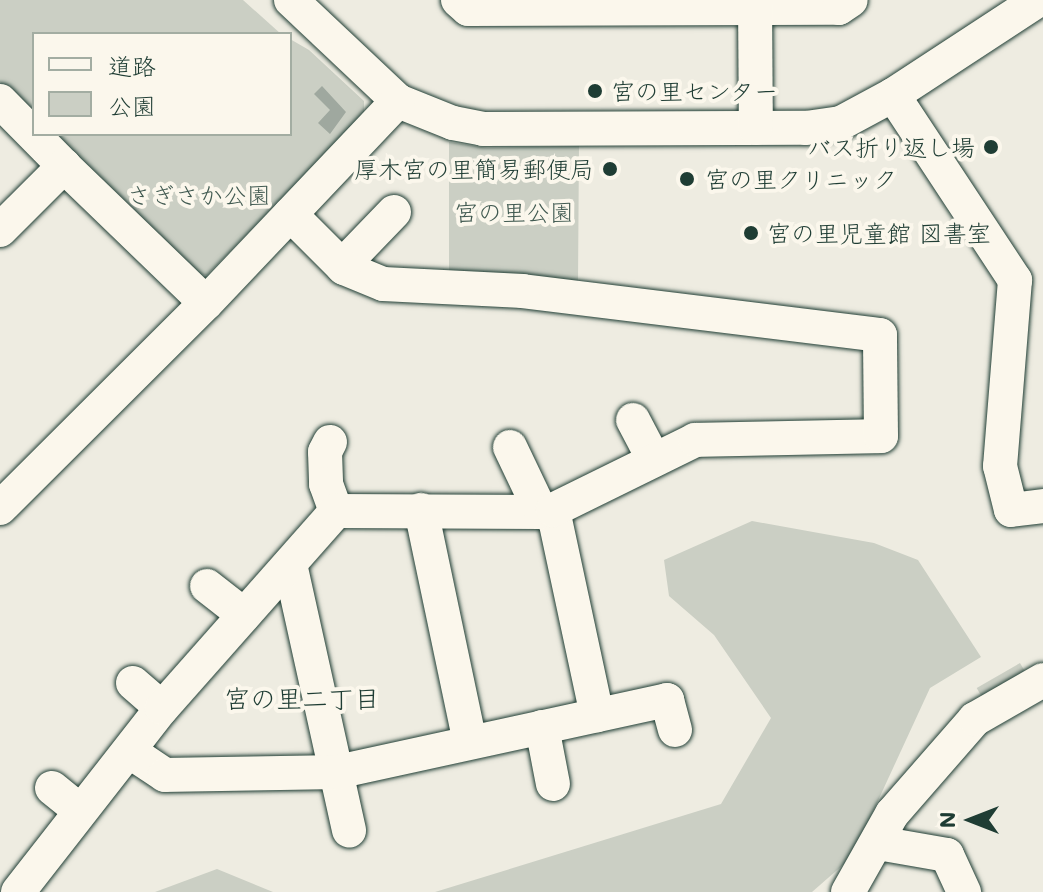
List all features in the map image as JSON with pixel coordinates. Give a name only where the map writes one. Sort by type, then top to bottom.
[{"type":"street","points":[[291,0],[398,101],[453,123],[483,129],[806,128],[841,123],[893,95],[1038,0]]},
{"type":"street","points":[[458,0],[468,9],[574,4],[756,4],[839,8],[851,0]]},
{"type":"street","points":[[756,4],[756,128]]},
{"type":"street","points":[[893,95],[1015,280],[1000,466],[1016,511]]},
{"type":"street","points":[[0,101],[32,134]]},
{"type":"street","points":[[0,508],[206,303],[398,101]]},
{"type":"street","points":[[34,136],[206,303]]},
{"type":"street","points":[[0,230],[64,166]]},
{"type":"street","points":[[342,266],[394,212]]},
{"type":"street","points":[[18,892],[162,708],[336,511],[547,511],[695,440],[761,424],[881,436],[880,335],[523,291],[398,286],[370,280],[342,266],[290,214]]},
{"type":"street","points":[[633,420],[654,460]]},
{"type":"street","points":[[330,442],[325,452],[326,484],[336,511]]},
{"type":"street","points":[[510,447],[547,511],[597,715]]},
{"type":"street","points":[[421,510],[470,742]]},
{"type":"street","points":[[290,564],[349,831]]},
{"type":"street","points":[[207,586],[244,615]]},
{"type":"street","points":[[848,892],[892,814],[975,719],[1043,680]]},
{"type":"street","points":[[133,683],[162,708]]},
{"type":"street","points":[[129,751],[165,775],[337,772],[667,700],[675,730]]},
{"type":"street","points":[[542,727],[553,784]]},
{"type":"street","points":[[52,788],[80,811]]},
{"type":"street","points":[[878,843],[947,855],[964,892]]},
{"type":"green space","points":[[0,0],[243,0],[279,32],[32,32],[32,114],[0,82]]},
{"type":"green space","name":"さぎさか公園","points":[[292,40],[309,50],[364,101],[364,115],[207,275],[193,274],[54,136],[292,136]]},
{"type":"green space","name":"宮の里公園","points":[[449,142],[487,148],[579,146],[578,282],[449,275]]},
{"type":"green space","points":[[752,521],[874,543],[918,560],[981,657],[930,688],[852,857],[812,892],[435,892],[721,804],[771,718],[714,635],[669,596],[664,560]]},
{"type":"green space","points":[[1020,663],[1027,675],[984,700],[977,688]]},
{"type":"green space","points":[[217,869],[273,892],[155,892]]},
{"type":"shaded area","points":[[322,86],[346,112],[330,134],[318,123],[330,110],[314,94]]},
{"type":"place","name":"宮の里センター","points":[[595,91]]},
{"type":"place","name":"バス折り返し場","points":[[991,147]]},
{"type":"place","name":"厚木宮の里簡易郵便局","points":[[610,169]]},
{"type":"place","name":"宮の里クリニック","points":[[687,179]]},
{"type":"place","name":"宮の里児童館 図書室","points":[[751,233]]},
{"type":"district","name":"宮の里二丁目","points":[[302,699]]}]
